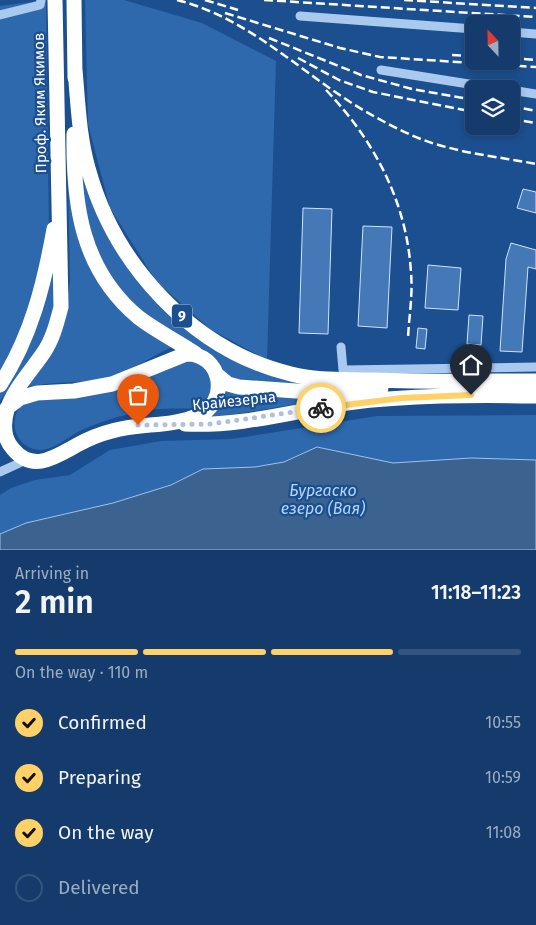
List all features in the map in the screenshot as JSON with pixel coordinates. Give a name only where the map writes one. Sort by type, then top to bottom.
[{"type":"highway","name":"Проф. Яким Якимов","points":[[56,0],[59,206]]},
{"type":"highway","name":"9","points":[[74,0],[75,70],[80,129],[88,168],[105,214],[132,262],[150,285],[185,318],[215,341],[241,355],[290,374],[318,379],[442,382],[536,381]]},
{"type":"highway","points":[[75,70],[75,186],[79,218],[85,240],[102,275],[121,300],[157,330],[207,360],[216,374],[233,386],[324,393],[442,382]]},
{"type":"highway","points":[[0,385],[23,345],[37,307],[59,206]]},
{"type":"highway","points":[[26,460],[11,447],[5,435],[4,412],[45,350],[62,306],[59,206]]},
{"type":"highway","points":[[4,412],[27,395],[94,388],[129,378],[176,356],[196,354]]},
{"type":"highway","points":[[174,424],[201,415],[209,409],[219,390],[216,374]]},
{"type":"highway","name":"Крайезерна","points":[[26,460],[48,461],[88,439],[110,431],[138,425],[211,424],[348,403],[402,398],[455,395],[536,396]]},
{"type":"street","points":[[0,15],[40,5],[41,0]]},
{"type":"street","points":[[300,16],[465,28]]},
{"type":"street","points":[[520,33],[536,34]]},
{"type":"street","points":[[381,70],[465,83]]},
{"type":"street","points":[[520,91],[536,94]]},
{"type":"street","points":[[341,347],[343,370],[536,367]]},
{"type":"street","points":[[0,472],[26,460]]},
{"type":"shaded area","points":[[46,0],[49,229],[37,289],[14,349],[0,371],[0,6]]},
{"type":"shaded area","points":[[85,0],[124,0],[202,23],[276,61],[267,360],[210,329],[156,281],[110,208],[88,124]]},
{"type":"shaded area","points":[[68,169],[96,276],[176,345],[133,367],[106,378],[25,387],[65,316],[70,282]]},
{"type":"shaded area","points":[[84,173],[95,200],[190,329],[320,386],[232,381],[216,359],[201,348],[168,332],[121,296],[87,232],[80,175]]},
{"type":"shaded area","points":[[53,267],[59,287],[49,329],[38,350],[0,401],[0,390]]},
{"type":"shaded area","points":[[181,359],[202,364],[211,382],[211,392],[197,408],[159,409],[120,416],[100,422],[77,432],[57,445],[41,450],[27,446],[15,431],[15,417],[18,410],[22,404],[28,401],[41,398],[71,398],[101,393],[141,379]]},
{"type":"shaded area","points":[[225,387],[346,396],[217,417],[207,416]]},
{"type":"shaded area","points":[[536,415],[536,460],[471,458],[393,463],[317,447],[284,462],[255,467],[203,469],[171,485],[113,503],[26,523],[0,534],[0,495],[11,488],[35,480],[70,475],[110,450],[161,441],[232,439],[377,416]]},
{"type":"water","name":"Бургаско езеро (Вая)","points":[[317,447],[393,463],[471,458],[536,460],[536,550],[0,550],[0,534],[26,523],[113,503],[171,485],[203,469],[255,467],[284,462]]},
{"type":"building","points":[[523,189],[536,192],[536,213],[517,208]]},
{"type":"building","points":[[303,208],[332,209],[328,334],[299,333]]},
{"type":"building","points":[[363,226],[392,227],[387,328],[358,326]]},
{"type":"building","points":[[511,243],[536,250],[536,269],[528,267],[522,352],[500,351],[506,259]]},
{"type":"building","points":[[428,265],[461,268],[458,310],[425,308]]},
{"type":"building","points":[[469,315],[483,316],[481,345],[467,344]]},
{"type":"building","points":[[418,328],[427,329],[425,349],[416,348]]},
{"type":"railway","points":[[177,0],[203,8],[251,33],[363,110],[403,132],[457,150],[536,164]]},
{"type":"railway","points":[[205,0],[238,10]]},
{"type":"railway","points":[[264,0],[536,17]]},
{"type":"railway","points":[[404,0],[536,8]]},
{"type":"railway","points":[[225,13],[340,48],[380,57],[536,67]]},
{"type":"railway","points":[[269,38],[361,75],[412,89],[465,98]]},
{"type":"railway","points":[[452,55],[465,56]]},
{"type":"railway","points":[[298,58],[339,80],[373,92],[465,110]]},
{"type":"railway","points":[[520,59],[536,60]]},
{"type":"railway","points":[[326,90],[343,109],[373,151],[395,197],[403,221],[411,273],[408,338]]},
{"type":"railway","points":[[520,108],[536,111]]},
{"type":"railway","points":[[520,120],[536,123]]},
{"type":"way so far","points":[[138,425],[211,424],[321,408]]},
{"type":"route","points":[[321,408],[348,403],[402,398],[471,395]]}]
